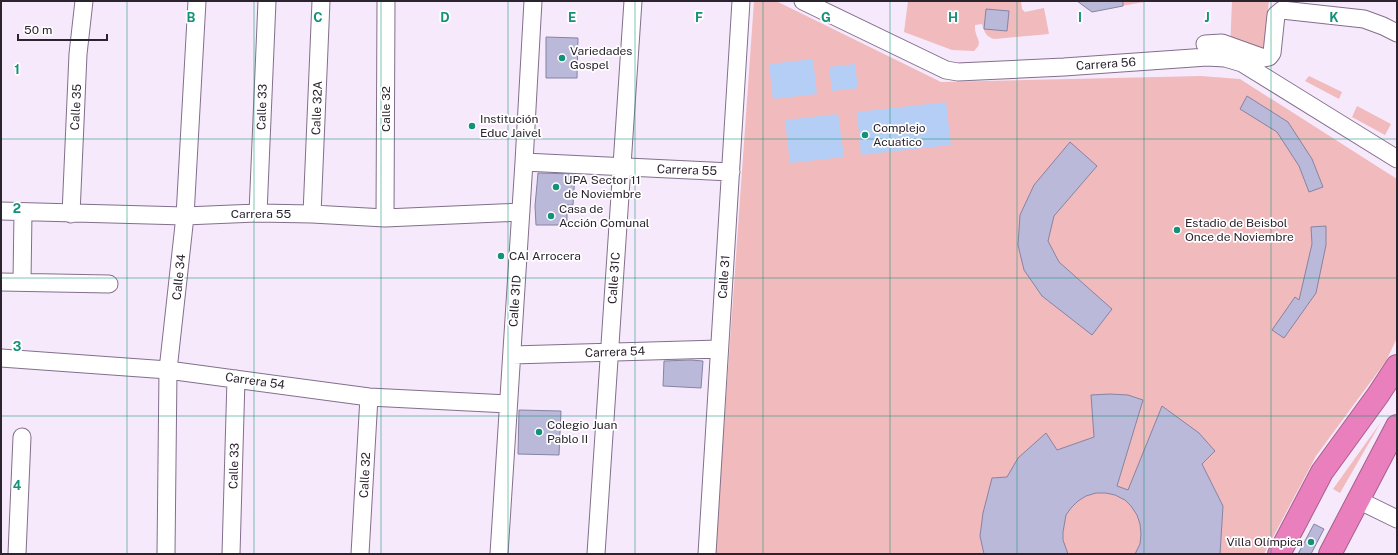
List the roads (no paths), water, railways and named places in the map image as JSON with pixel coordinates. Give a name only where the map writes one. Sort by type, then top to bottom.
[{"type":"highway","points":[[1279,554],[1322,472],[1378,395],[1397,366]]},
{"type":"highway","points":[[1330,554],[1397,426]]},
{"type":"street","name":"Calle 35","points":[[71,214],[78,54],[84,1]]},
{"type":"street","name":"Calle 34","points":[[166,554],[168,370],[185,216],[197,1]]},
{"type":"street","name":"Calle 33","points":[[258,214],[267,1]]},
{"type":"street","name":"Calle 32A","points":[[312,214],[321,1]]},
{"type":"street","name":"Calle 32","points":[[385,218],[386,1]]},
{"type":"street","name":"Calle 31D","points":[[499,554],[533,1]]},
{"type":"street","name":"Calle 31C","points":[[596,554],[632,1]]},
{"type":"street","name":"Calle 31","points":[[707,554],[741,1]]},
{"type":"street","name":"Carrera 56","points":[[803,1],[946,70],[966,71],[1064,67],[1207,57],[1225,58],[1242,63],[1397,159]]},
{"type":"street","points":[[1205,44],[1222,43],[1264,58],[1269,57],[1272,53],[1276,15],[1282,10],[1364,19],[1397,33]]},
{"type":"street","name":"Carrera 55","points":[[524,162],[731,172]]},
{"type":"street","name":"Carrera 55","points":[[1,211],[185,216],[312,214],[385,218],[521,212]]},
{"type":"street","points":[[22,282],[23,212]]},
{"type":"street","points":[[1,282],[109,284]]},
{"type":"street","name":"Carrera 54","points":[[512,355],[719,349]]},
{"type":"street","name":"Carrera 54","points":[[1,358],[168,370],[369,397],[508,404]]},
{"type":"street","name":"Calle 33","points":[[230,554],[236,379]]},
{"type":"street","name":"Calle 32","points":[[360,554],[369,397]]},
{"type":"street","points":[[17,554],[22,437]]},
{"type":"street","points":[[1358,500],[1397,519]]},
{"type":"water","points":[[813,59],[817,94],[773,99],[769,64]]},
{"type":"water","points":[[855,64],[858,88],[832,91],[829,67]]},
{"type":"water","points":[[946,102],[951,145],[861,155],[857,112]]},
{"type":"water","points":[[838,114],[844,157],[790,163],[785,120]]},
{"type":"place","name":"Variedades Gospel","points":[[562,58]]},
{"type":"place","name":"Institución Educ Jaivel","points":[[472,126]]},
{"type":"place","name":"Complejo Acuatico","points":[[865,135]]},
{"type":"place","name":"UPA Sector 11 de Noviembre","points":[[556,187]]},
{"type":"place","name":"Casa de Acción Comunal","points":[[551,216]]},
{"type":"place","name":"Estadio de Beisbol Once de Noviembre","points":[[1177,230]]},
{"type":"place","name":"CAI Arrocera","points":[[501,256]]},
{"type":"place","name":"Colegio Juan Pablo II","points":[[539,432]]},
{"type":"place","name":"Villa Olímpica","points":[[1311,542]]}]
